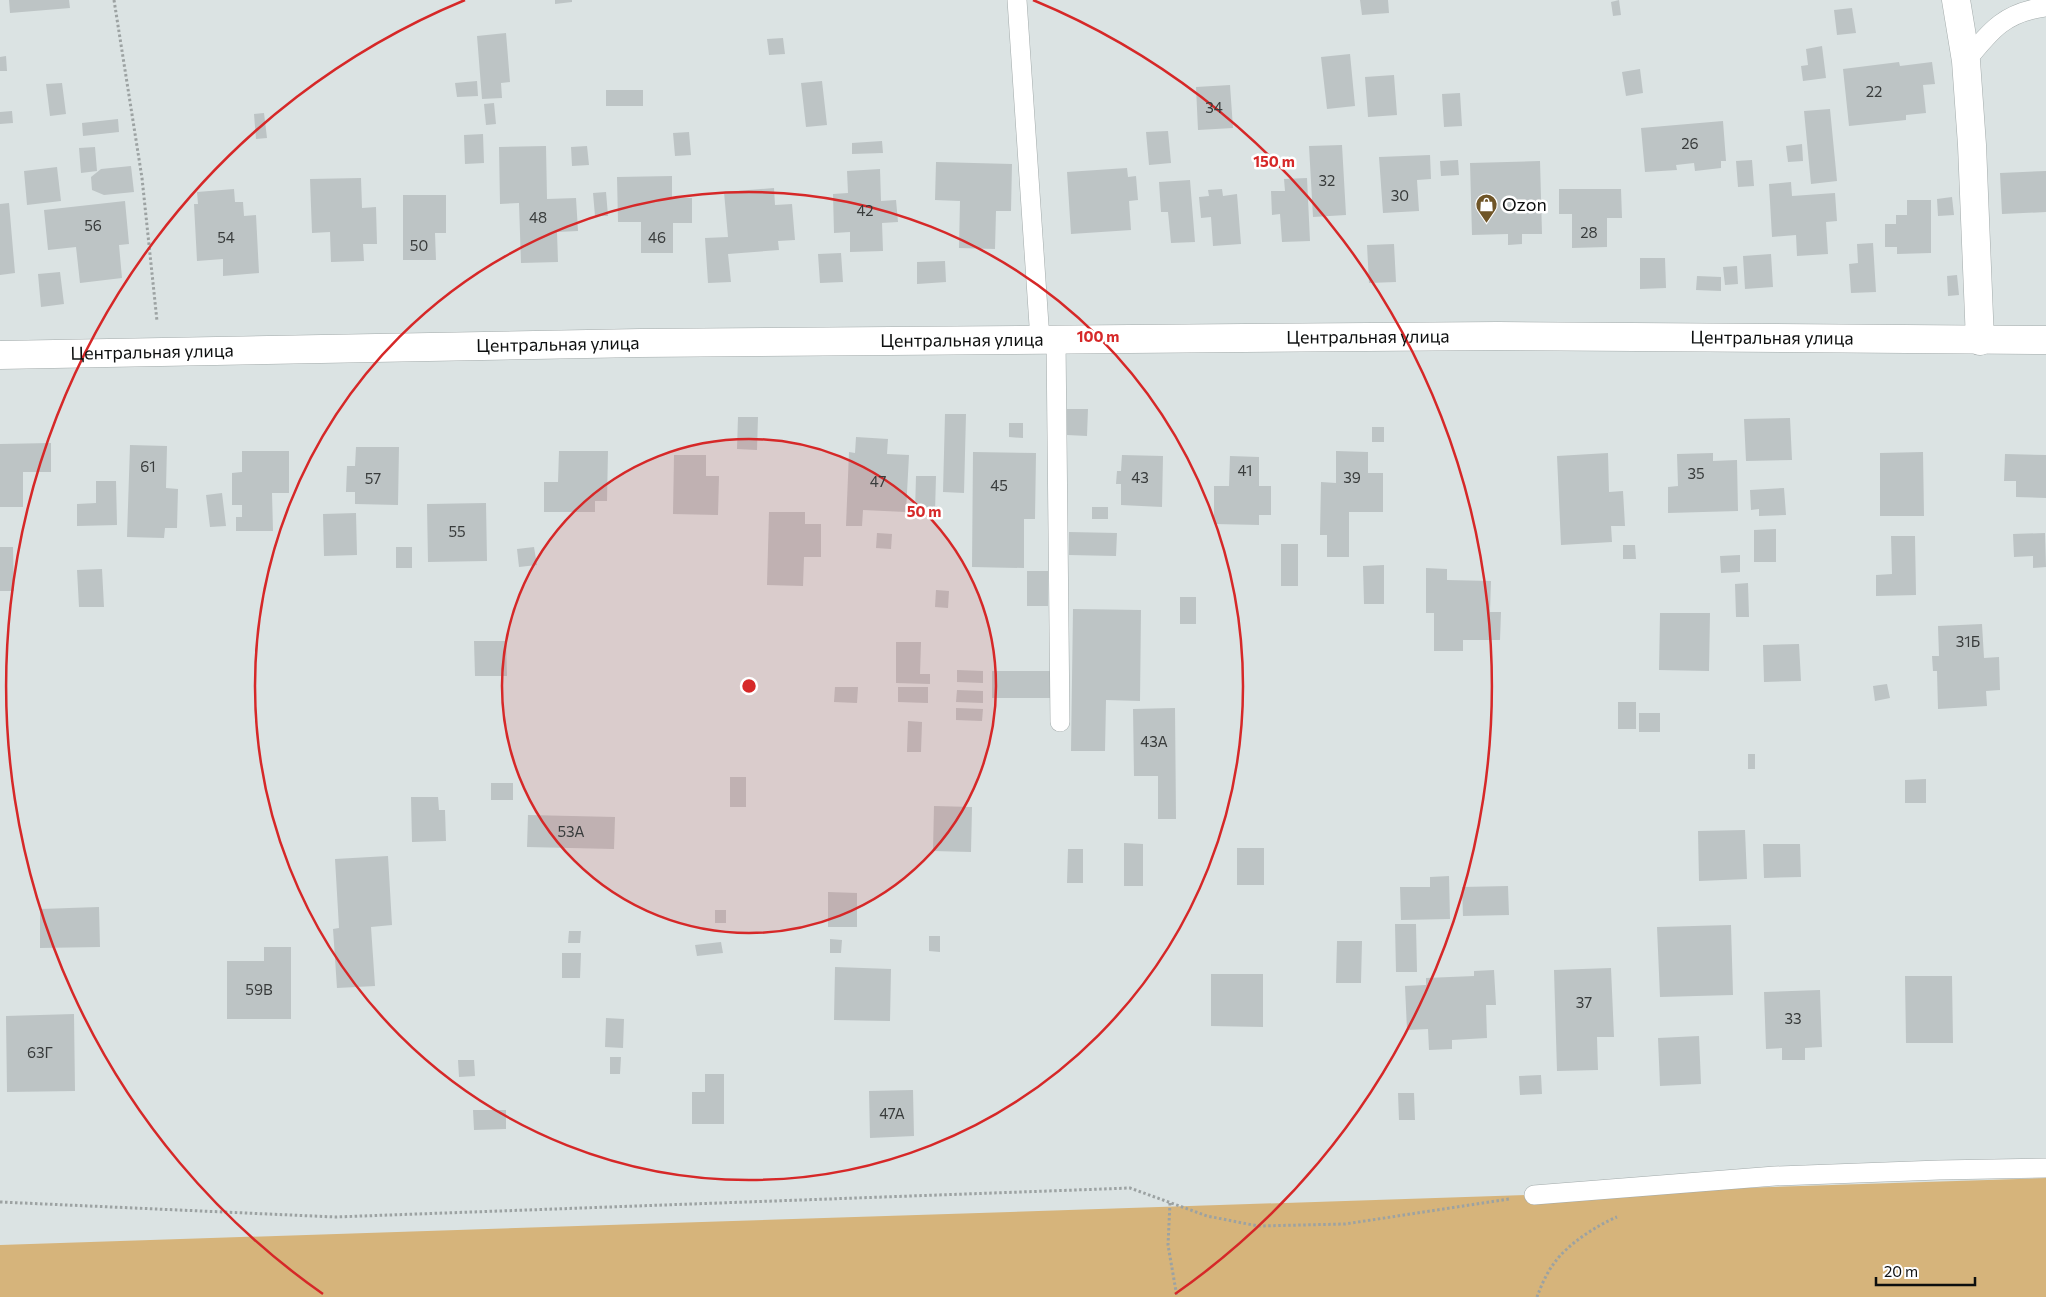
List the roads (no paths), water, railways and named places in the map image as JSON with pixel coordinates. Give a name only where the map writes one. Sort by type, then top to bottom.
[{"type":"street","points":[[1956,0],[1966,61],[1972,145],[1980,341]]},
{"type":"street","name":"Центральная улица","points":[[0,355],[620,344],[1508,336],[2046,340]]},
{"type":"lane","points":[[1017,0],[1048,340],[1060,722]]},
{"type":"lane","points":[[1966,61],[1987,36],[2005,20],[2027,10],[2046,7]]},
{"type":"lane","points":[[1534,1195],[1775,1176],[2046,1168]]},
{"type":"place","name":"Ozon","points":[[1486,224]]}]
